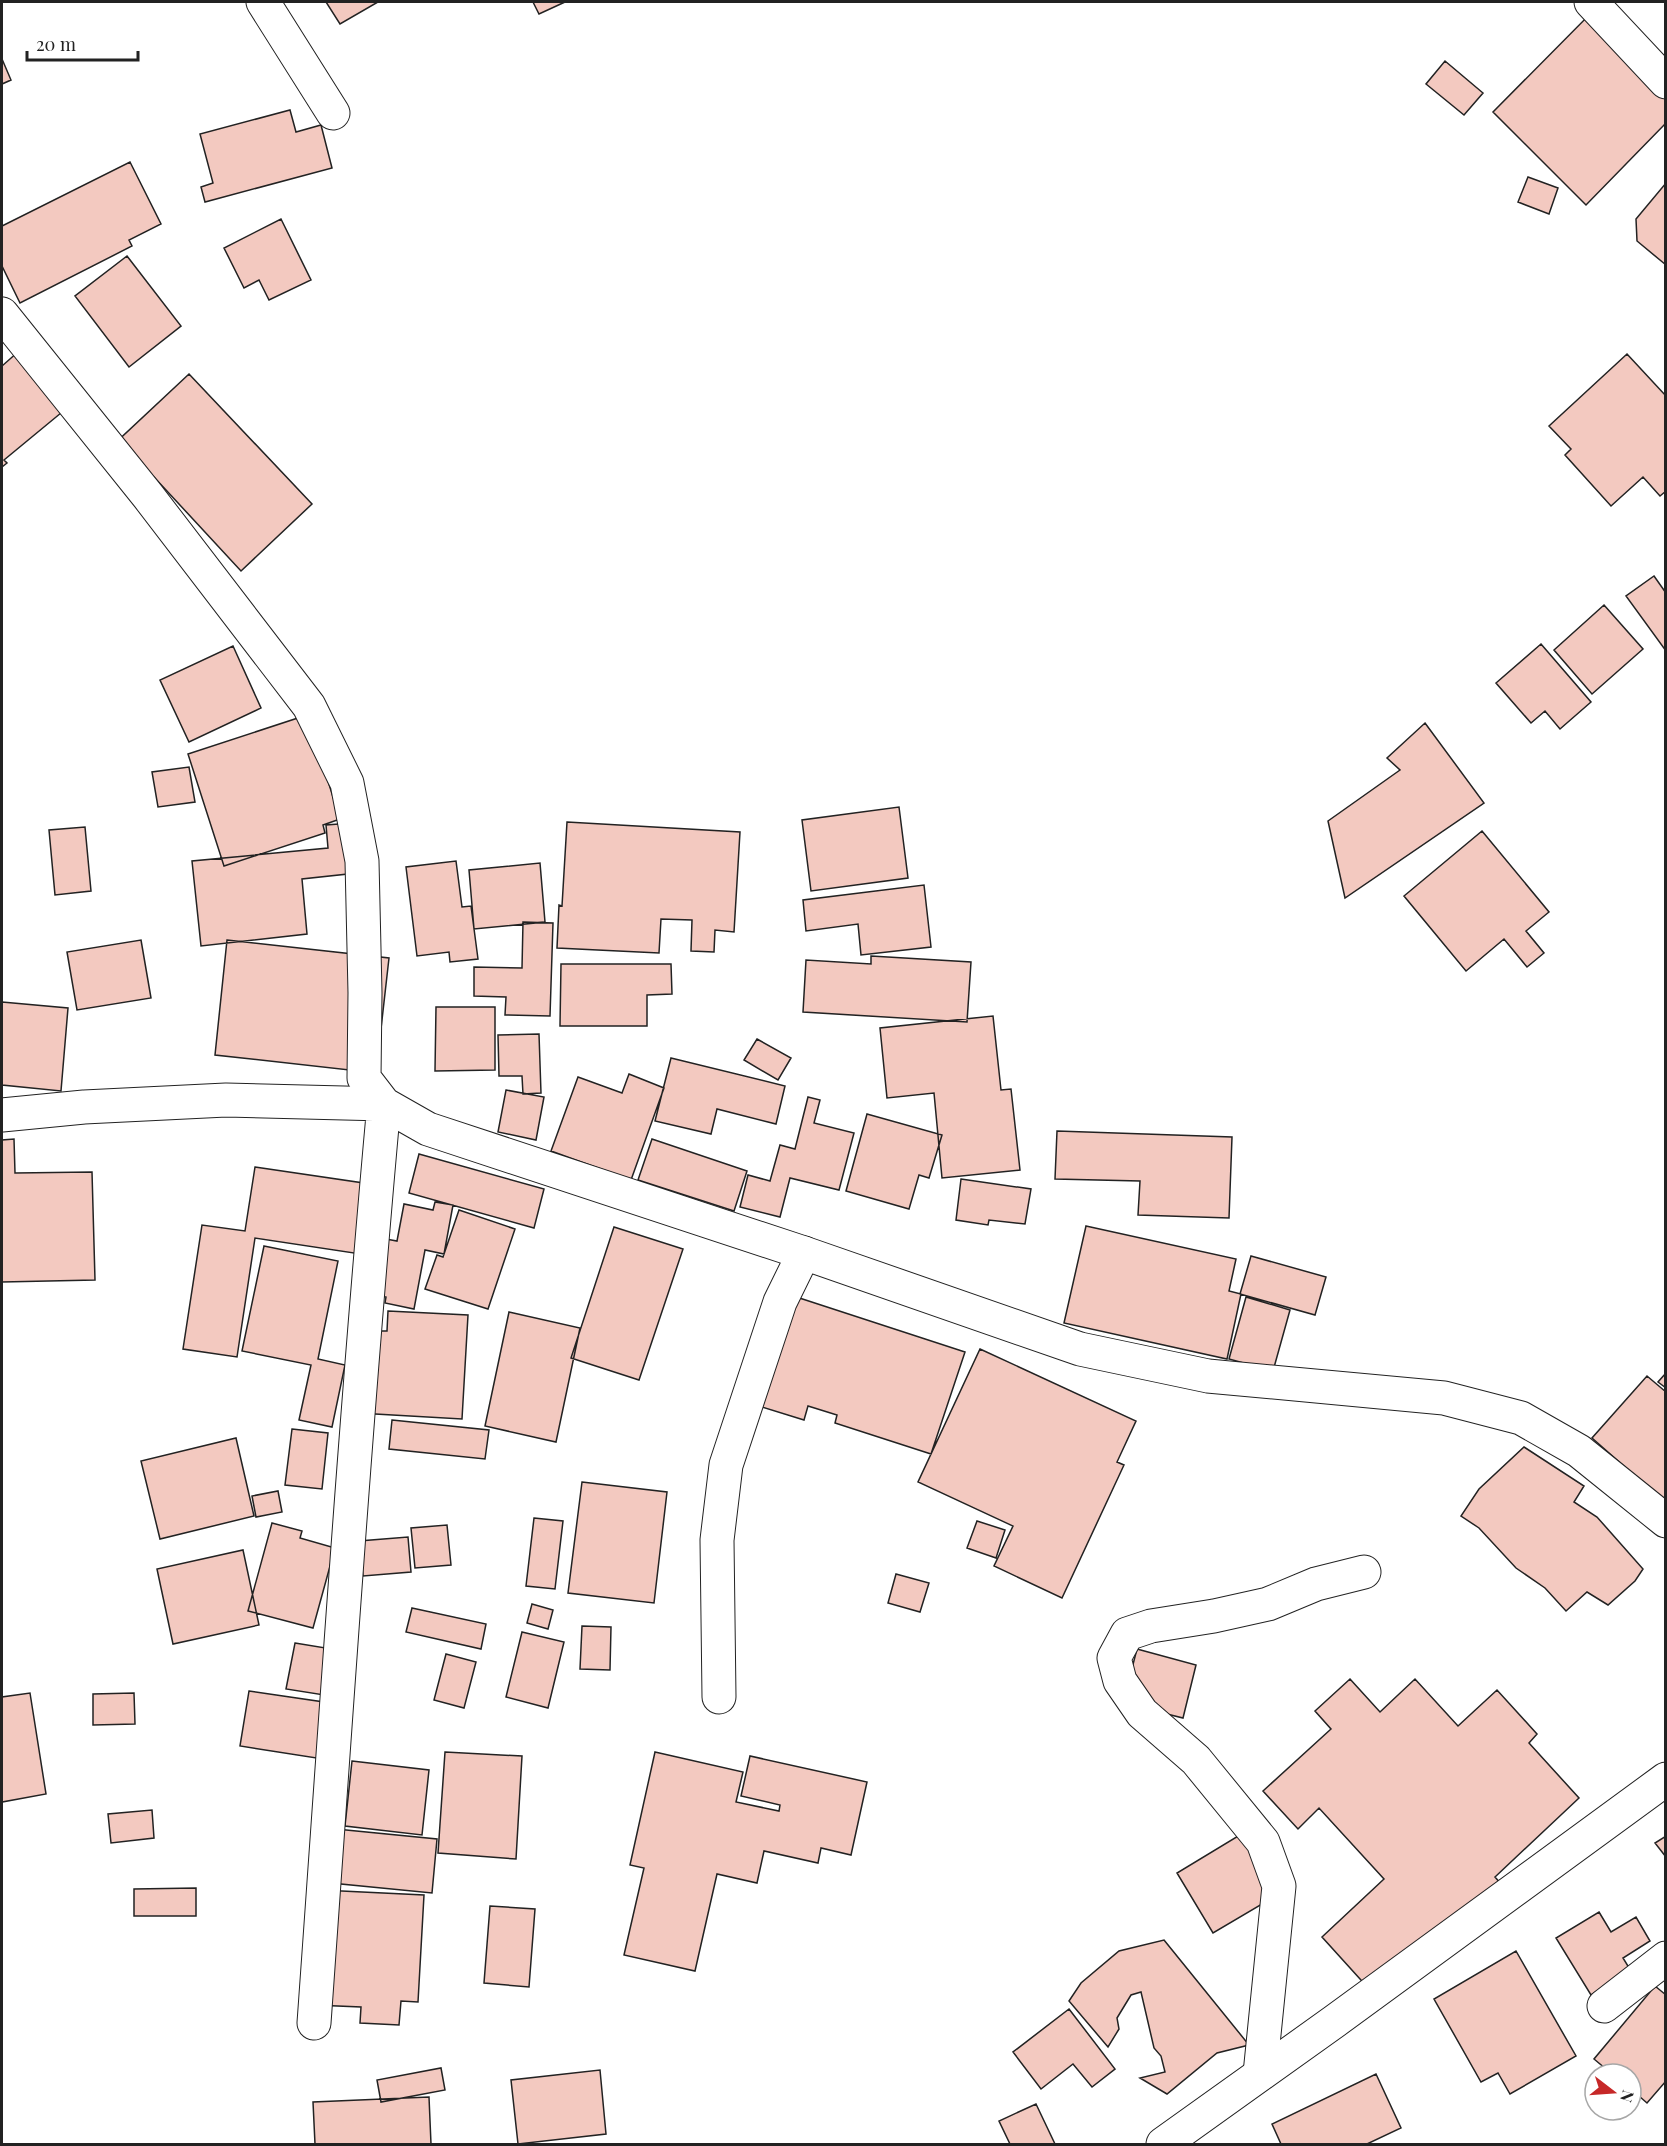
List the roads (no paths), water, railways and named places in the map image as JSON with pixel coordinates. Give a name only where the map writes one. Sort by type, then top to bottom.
[{"type":"street","points":[[263,2],[333,113]]},
{"type":"street","points":[[1591,2],[1665,82]]},
{"type":"street","points":[[2,314],[148,496],[309,706],[347,783],[362,861],[364,1078],[384,1104],[428,1129],[804,1253],[1080,1350],[1208,1376],[1443,1398],[1521,1418],[1579,1451],[1665,1521]]},
{"type":"street","points":[[2,1115],[84,1107],[226,1100],[384,1104]]},
{"type":"street","points":[[314,2023],[364,1323],[384,1104]]},
{"type":"street","points":[[719,1697],[717,1540],[726,1465],[780,1302],[804,1253]]},
{"type":"street","points":[[1260,2074],[1279,1886],[1263,1842],[1196,1760],[1142,1713],[1120,1681],[1114,1658],[1127,1634],[1151,1626],[1214,1616],[1268,1604],[1316,1584],[1364,1572]]},
{"type":"street","points":[[1162,2145],[1665,1779]]},
{"type":"street","points":[[1605,2006],[1665,1958]]}]
